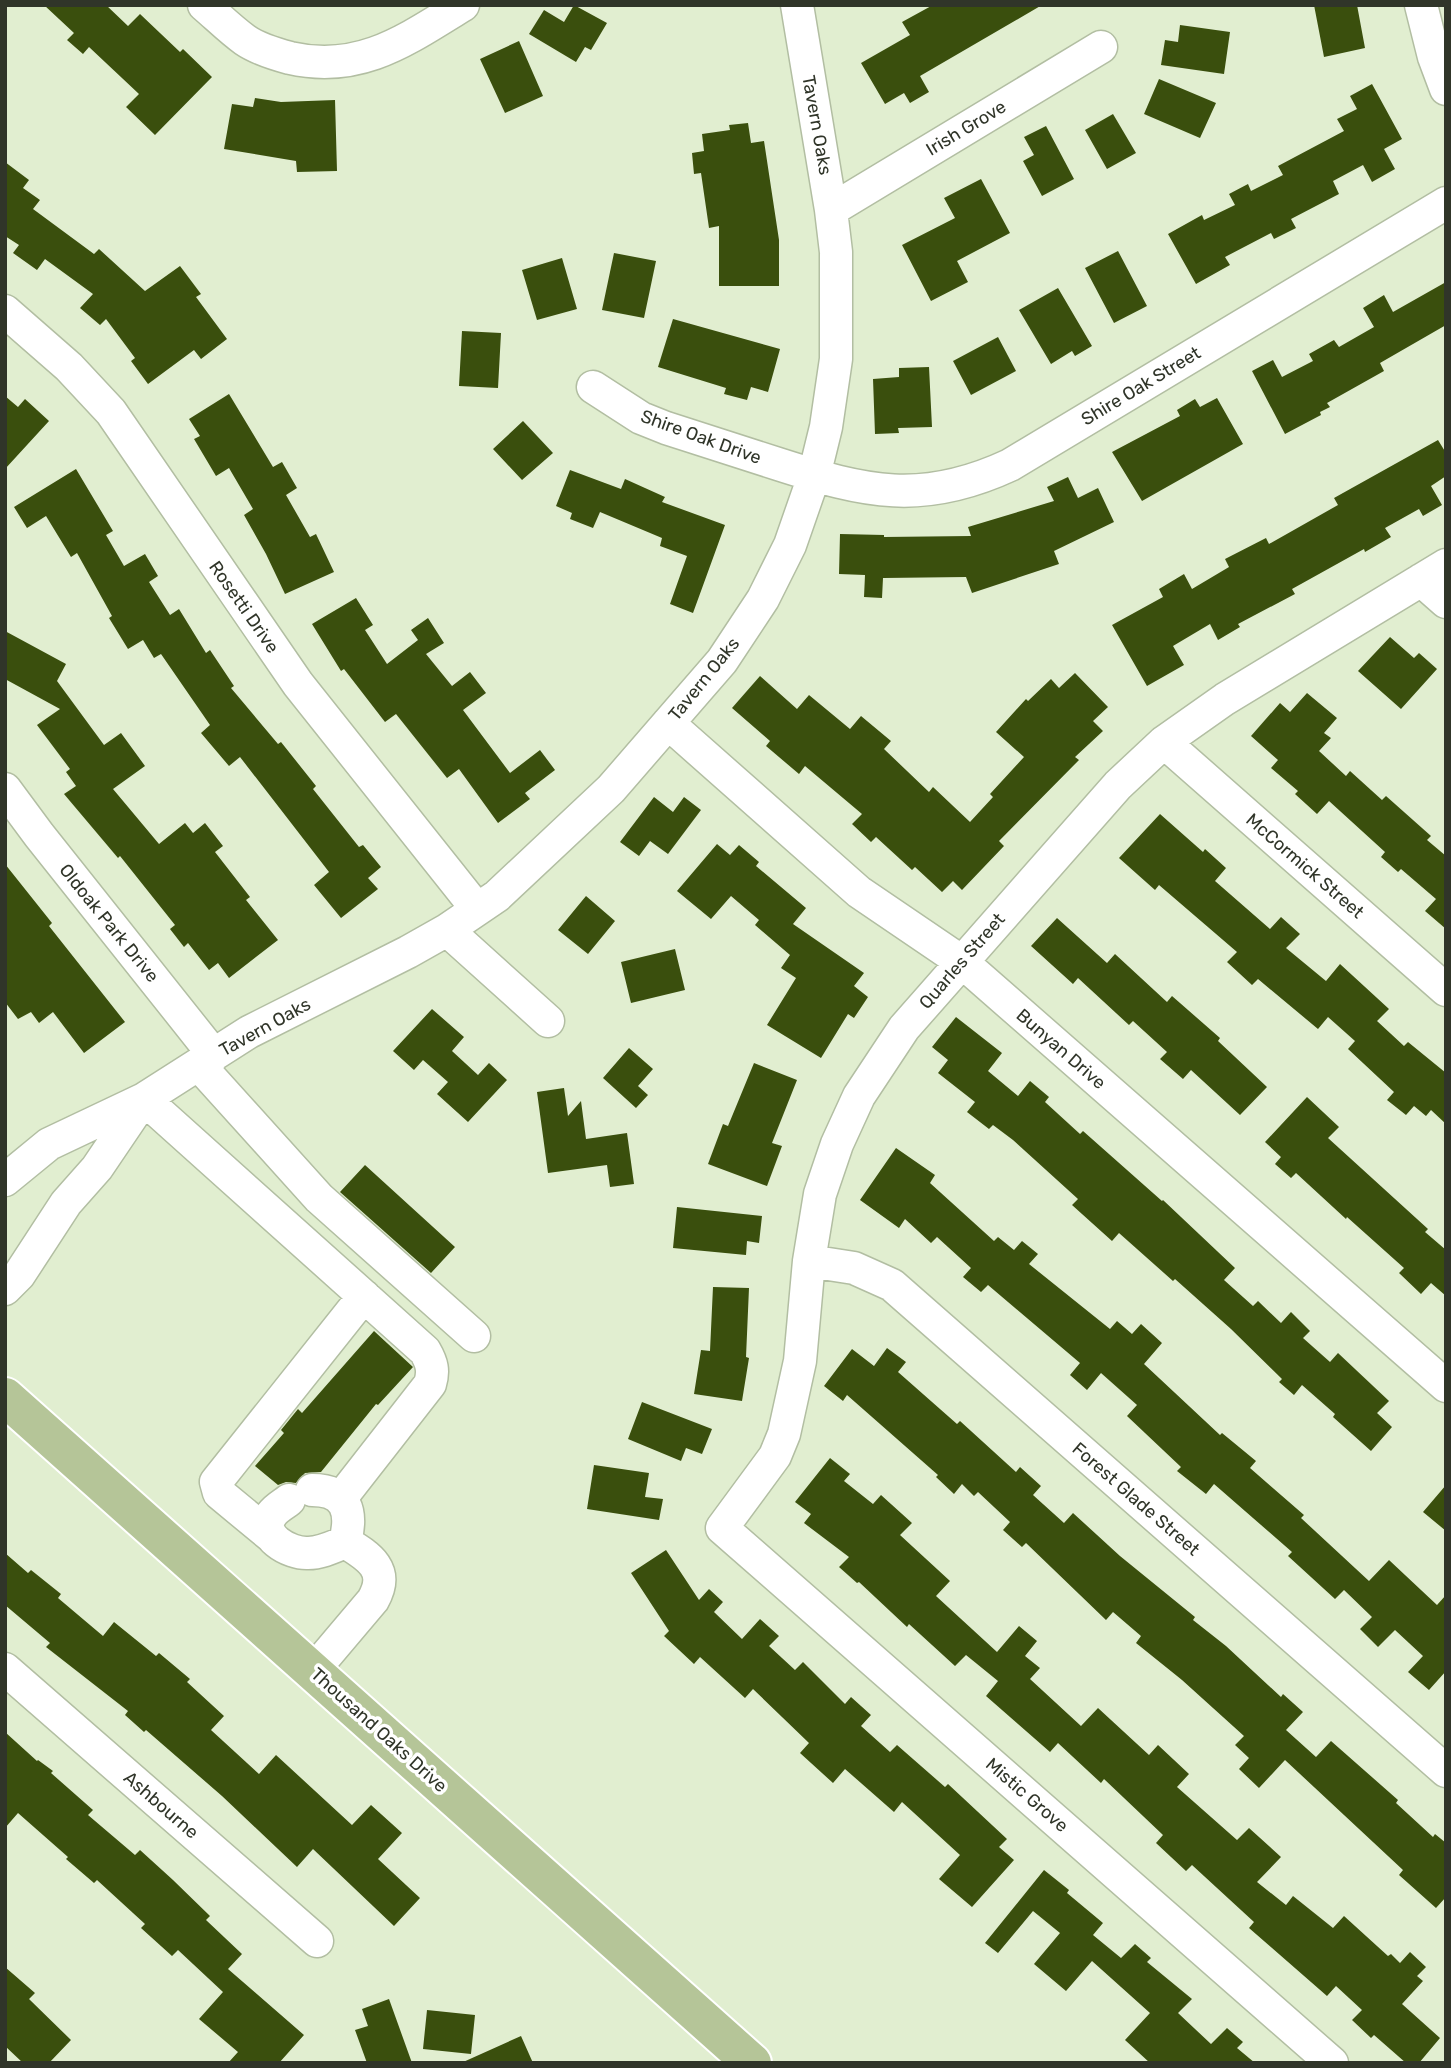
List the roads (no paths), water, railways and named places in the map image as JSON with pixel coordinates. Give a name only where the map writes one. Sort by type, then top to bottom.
[{"type":"main road","name":"Thousand Oaks Drive","points":[[5,1397],[752,2063]]},
{"type":"street","points":[[204,5],[246,41],[276,55],[308,62],[339,63],[370,56],[408,38],[463,5]]},
{"type":"street","name":"Tavern Oaks","points":[[5,1180],[49,1144],[144,1099],[249,1032],[447,930],[498,896],[611,789],[722,661],[763,599],[790,545],[814,476],[826,427],[836,359],[836,252],[797,5]]},
{"type":"street","points":[[1421,5],[1434,57],[1446,89]]},
{"type":"street","name":"Irish Grove","points":[[831,210],[1101,47]]},
{"type":"street","name":"Shire Oak Street","points":[[814,476],[847,485],[897,491],[946,487],[989,475],[1010,465],[1446,203]]},
{"type":"street","name":"Rosetti Drive","points":[[5,311],[69,367],[111,412],[298,684],[477,909]]},
{"type":"street","name":"Shire Oak Drive","points":[[593,387],[641,418],[814,476]]},
{"type":"street","points":[[1433,573],[1446,602]]},
{"type":"street","name":"Quarles Street","points":[[722,1528],[775,1456],[785,1434],[800,1361],[809,1261],[820,1194],[837,1144],[859,1096],[904,1028],[1118,785],[1164,742],[1225,699],[1433,573]]},
{"type":"street","name":"Bunyan Drive","points":[[668,723],[859,892],[962,962],[1446,1386]]},
{"type":"street","name":"McCormick Street","points":[[1164,742],[1446,990]]},
{"type":"street","name":"Oldoak Park Drive","points":[[5,789],[207,1060],[319,1198],[474,1336]]},
{"type":"street","points":[[447,930],[548,1021]]},
{"type":"street","points":[[144,1099],[425,1351],[431,1360],[433,1373],[430,1384],[314,1496],[271,1514],[268,1525],[271,1536]]},
{"type":"street","name":"Tavern Oaks","points":[[5,1289],[19,1275],[66,1203],[97,1168],[144,1099]]},
{"type":"street","name":"Forest Glade Street","points":[[809,1261],[854,1268],[892,1285],[1446,1771]]},
{"type":"street","points":[[314,1496],[348,1511],[350,1525],[345,1542],[328,1550],[308,1553],[291,1551],[219,1493],[216,1482],[364,1296]]},
{"type":"street","name":"Mistic Grove","points":[[722,1528],[1332,2063]]},
{"type":"street","points":[[313,1671],[379,1590],[381,1579],[369,1558],[345,1542]]},
{"type":"street","name":"Ashbourne","points":[[5,1670],[317,1941]]}]
